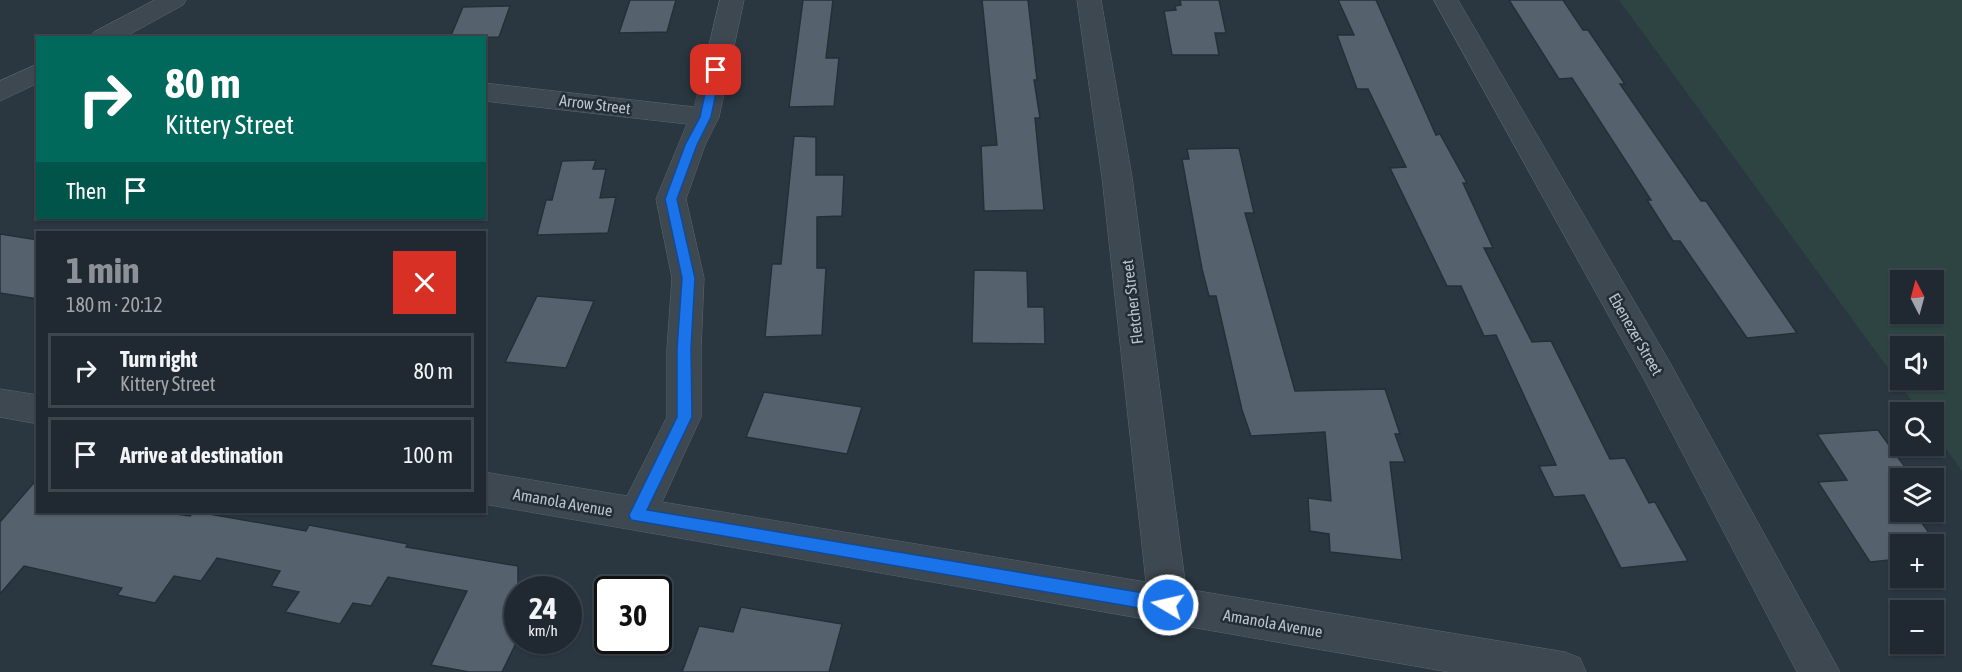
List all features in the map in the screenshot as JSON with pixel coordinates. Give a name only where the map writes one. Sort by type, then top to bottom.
[{"type":"street","points":[[114,36],[174,0]]},
{"type":"street","points":[[637,515],[684,417],[684,349],[688,278],[671,199],[691,145],[705,117],[732,0]]},
{"type":"street","name":"Fletcher Street","points":[[1089,0],[1117,177],[1168,605]]},
{"type":"street","name":"Ebenezer Street","points":[[1446,0],[1657,371],[1819,672]]},
{"type":"street","points":[[0,92],[36,73]]},
{"type":"street","name":"Arrow Street","points":[[486,92],[705,117]]},
{"type":"street","points":[[0,404],[36,410]]},
{"type":"street","name":"Amanola Avenue","points":[[486,488],[1565,672]]},
{"type":"green space","points":[[1619,0],[1962,0],[1962,471],[1944,446],[1944,402],[1913,402],[1904,390],[1944,390],[1944,336],[1890,336],[1890,371]]},
{"type":"building","points":[[630,0],[676,0],[667,32],[619,33]]},
{"type":"building","points":[[803,0],[833,0],[826,58],[839,58],[834,106],[789,107]]},
{"type":"building","points":[[982,0],[1028,0],[1037,80],[1034,80],[1040,118],[1035,118],[1044,210],[984,211],[981,146],[997,145]]},
{"type":"building","points":[[1180,0],[1219,0],[1226,33],[1215,33],[1219,55],[1172,55],[1164,11],[1176,10],[1175,6],[1181,5]]},
{"type":"building","points":[[1338,0],[1376,0],[1436,135],[1440,134],[1467,183],[1463,183],[1493,248],[1484,248],[1532,342],[1551,341],[1610,459],[1625,458],[1649,503],[1655,502],[1688,561],[1621,568],[1584,495],[1554,497],[1539,466],[1556,465],[1496,335],[1484,336],[1461,286],[1447,286],[1390,168],[1406,167],[1368,89],[1357,89],[1337,35],[1354,35]]},
{"type":"building","points":[[1509,0],[1563,0],[1583,30],[1588,30],[1625,84],[1620,84],[1701,201],[1706,201],[1797,333],[1747,338],[1680,241],[1673,241],[1647,200],[1651,200],[1572,78],[1559,79]]},
{"type":"building","points":[[510,6],[499,37],[451,36],[463,7]]},
{"type":"building","points":[[794,136],[816,137],[816,175],[844,175],[842,216],[817,217],[817,268],[826,268],[822,335],[765,337],[772,264],[781,264]]},
{"type":"building","points":[[1239,148],[1254,213],[1245,213],[1295,391],[1385,389],[1400,434],[1395,434],[1405,462],[1390,462],[1402,560],[1330,552],[1329,534],[1310,531],[1308,498],[1331,501],[1325,432],[1251,436],[1242,410],[1216,296],[1209,296],[1202,269],[1182,159],[1189,159],[1187,149]]},
{"type":"building","points":[[596,160],[593,169],[606,169],[600,198],[616,197],[608,233],[537,235],[546,200],[552,200],[562,161]]},
{"type":"building","points":[[0,234],[36,240],[36,299],[0,293]]},
{"type":"building","points":[[974,270],[1027,271],[1028,307],[1044,307],[1045,344],[972,343]]},
{"type":"building","points":[[537,296],[594,301],[566,368],[505,362]]},
{"type":"building","points":[[764,392],[862,407],[847,454],[746,437]]},
{"type":"building","points":[[1878,430],[1890,446],[1890,456],[1897,456],[1906,468],[1890,468],[1890,522],[1921,522],[1930,534],[1890,534],[1890,560],[1870,562],[1818,482],[1847,480],[1817,434]]},
{"type":"building","points":[[36,480],[36,513],[169,513],[190,516],[193,513],[204,513],[306,531],[309,525],[408,544],[406,547],[518,566],[518,576],[504,576],[504,654],[511,654],[502,672],[469,672],[431,665],[467,591],[388,577],[371,606],[353,603],[340,624],[285,612],[299,592],[271,586],[280,571],[217,558],[201,581],[174,576],[155,603],[117,595],[122,588],[24,566],[0,594],[0,522]]},
{"type":"building","points":[[741,607],[842,624],[829,672],[682,672],[699,626],[733,632]]},
{"type":"route","points":[[716,70],[705,117],[691,145],[671,199],[688,278],[684,349],[684,417],[637,515],[1168,605]]}]
